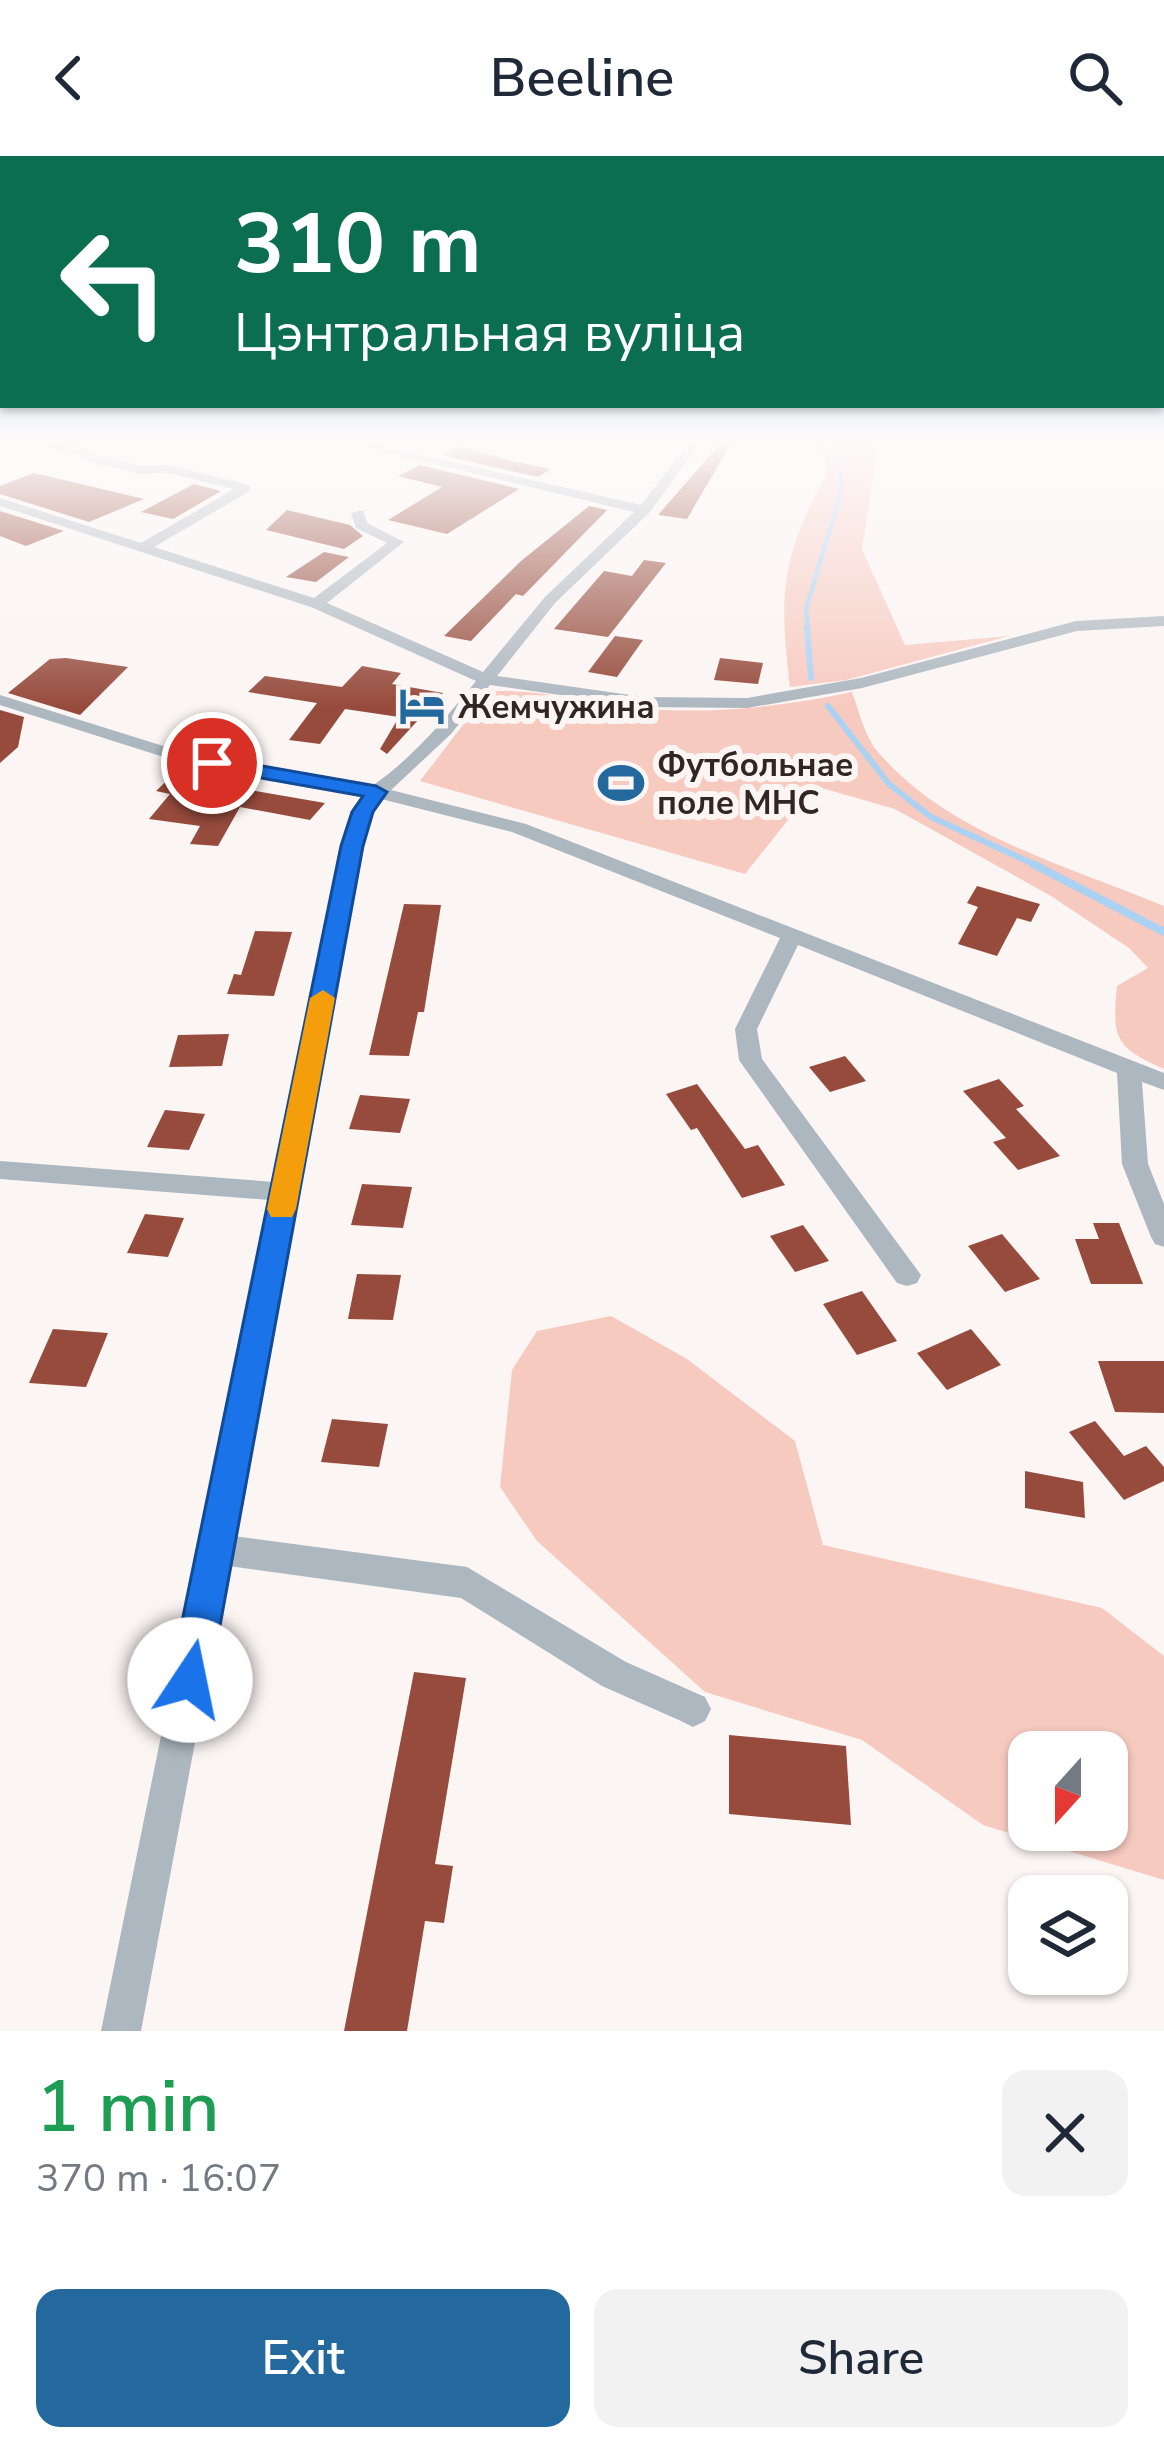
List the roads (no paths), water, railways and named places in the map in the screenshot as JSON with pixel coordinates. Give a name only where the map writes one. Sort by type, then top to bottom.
[{"type":"street","points":[[98,532],[316,604],[484,679],[644,702],[747,703],[862,683],[1076,626],[1164,621]]},
{"type":"street","points":[[144,547],[170,532]]},
{"type":"street","points":[[316,604],[397,542],[377,532]]},
{"type":"street","points":[[121,2031],[362,812],[376,792],[401,775],[446,730],[550,599],[620,532]]},
{"type":"street","points":[[0,700],[173,755],[482,816],[1164,1082]]},
{"type":"street","points":[[790,938],[746,1029],[751,1060],[907,1275]]},
{"type":"street","points":[[1129,1071],[1136,1164],[1164,1238]]},
{"type":"street","points":[[0,1170],[285,1192]]},
{"type":"street","points":[[216,1549],[467,1583],[614,1674],[692,1709]]},
{"type":"waterway","points":[[808,631],[806,609],[829,532]]},
{"type":"waterway","points":[[807,628],[811,678]]},
{"type":"waterway","points":[[828,706],[889,784],[931,817],[1040,867]]},
{"type":"waterway","points":[[1033,864],[1164,932]]},
{"type":"place","name":"Жемчужина","points":[[422,706]]},
{"type":"place","name":"Футбольнае поле МНС","points":[[621,783]]}]
